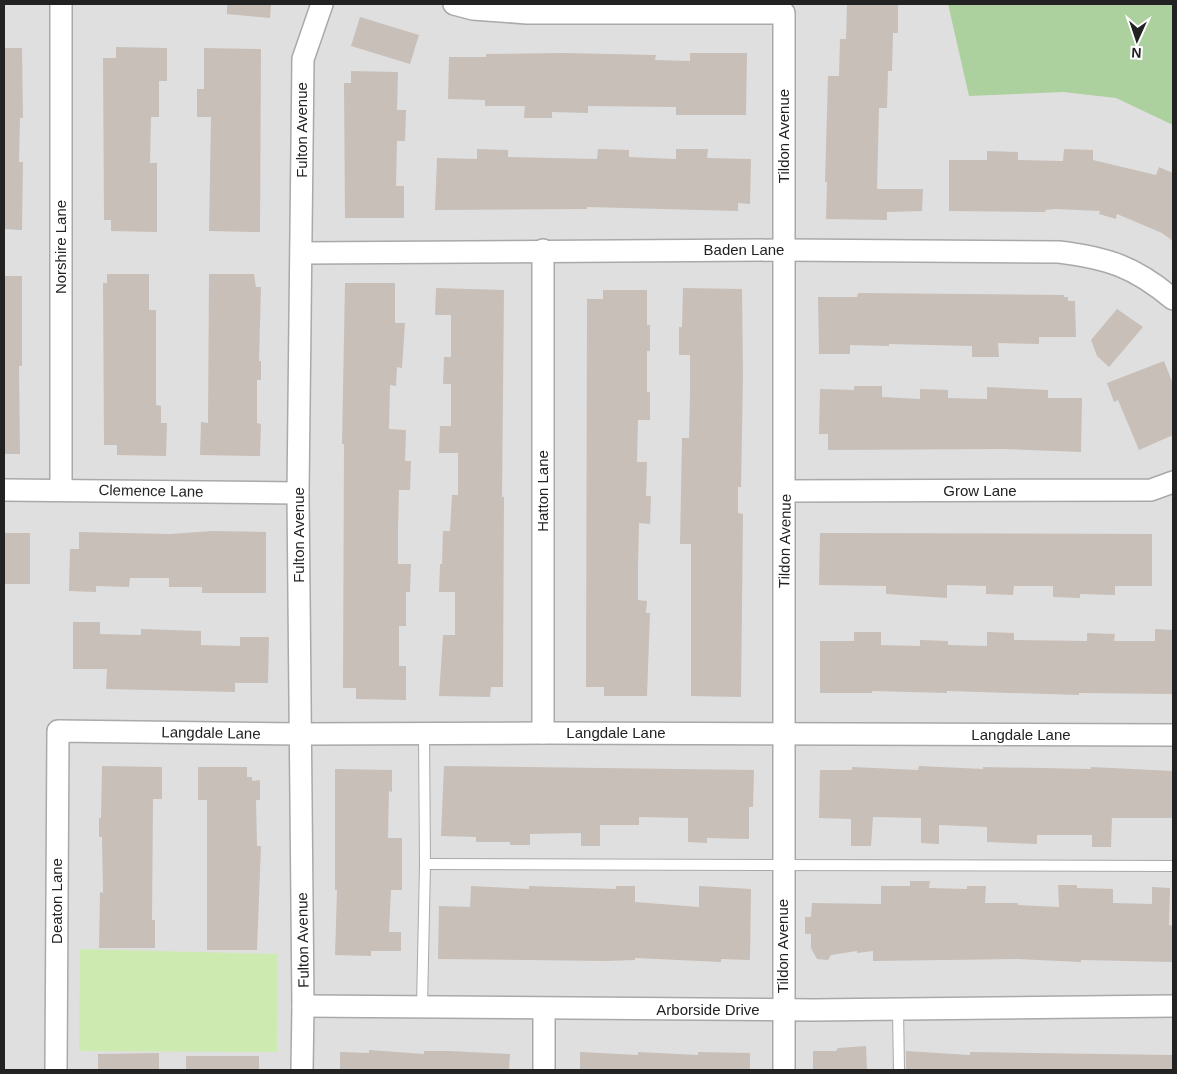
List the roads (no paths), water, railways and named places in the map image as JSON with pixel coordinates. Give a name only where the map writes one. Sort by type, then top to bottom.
[{"type":"street","name":"Norshire Lane","points":[[61,4],[61,489]]},
{"type":"street","name":"Fulton Avenue","points":[[302,1070],[304,1006],[298,493],[303,59],[322,4]]},
{"type":"street","name":"Tildon Avenue","points":[[454,4],[473,9],[527,13],[784,13],[786,491],[782,734],[784,1070]]},
{"type":"street","name":"Baden Lane","points":[[302,253],[543,250],[1060,252],[1096,257],[1126,267],[1155,284],[1173,299]]},
{"type":"street","name":"Hatton Lane","points":[[543,250],[543,732]]},
{"type":"street","name":"Grow Lane","points":[[786,491],[1152,490],[1173,482]]},
{"type":"street","name":"Clemence Lane","points":[[4,490],[61,489],[298,493]]},
{"type":"street","name":"Langdale Lane","points":[[58,731],[301,734],[543,732],[1173,735]]},
{"type":"street","name":"Deaton Lane","points":[[56,1070],[58,731]]},
{"type":"street","name":"Arborside Drive","points":[[304,1006],[784,1010],[1173,1006]]},
{"type":"street","points":[[544,1009],[544,1070]]},
{"type":"lane","points":[[422,1007],[425,864],[424,733]]},
{"type":"lane","points":[[425,864],[1173,866]]},
{"type":"lane","points":[[898,1010],[899,1070]]}]
